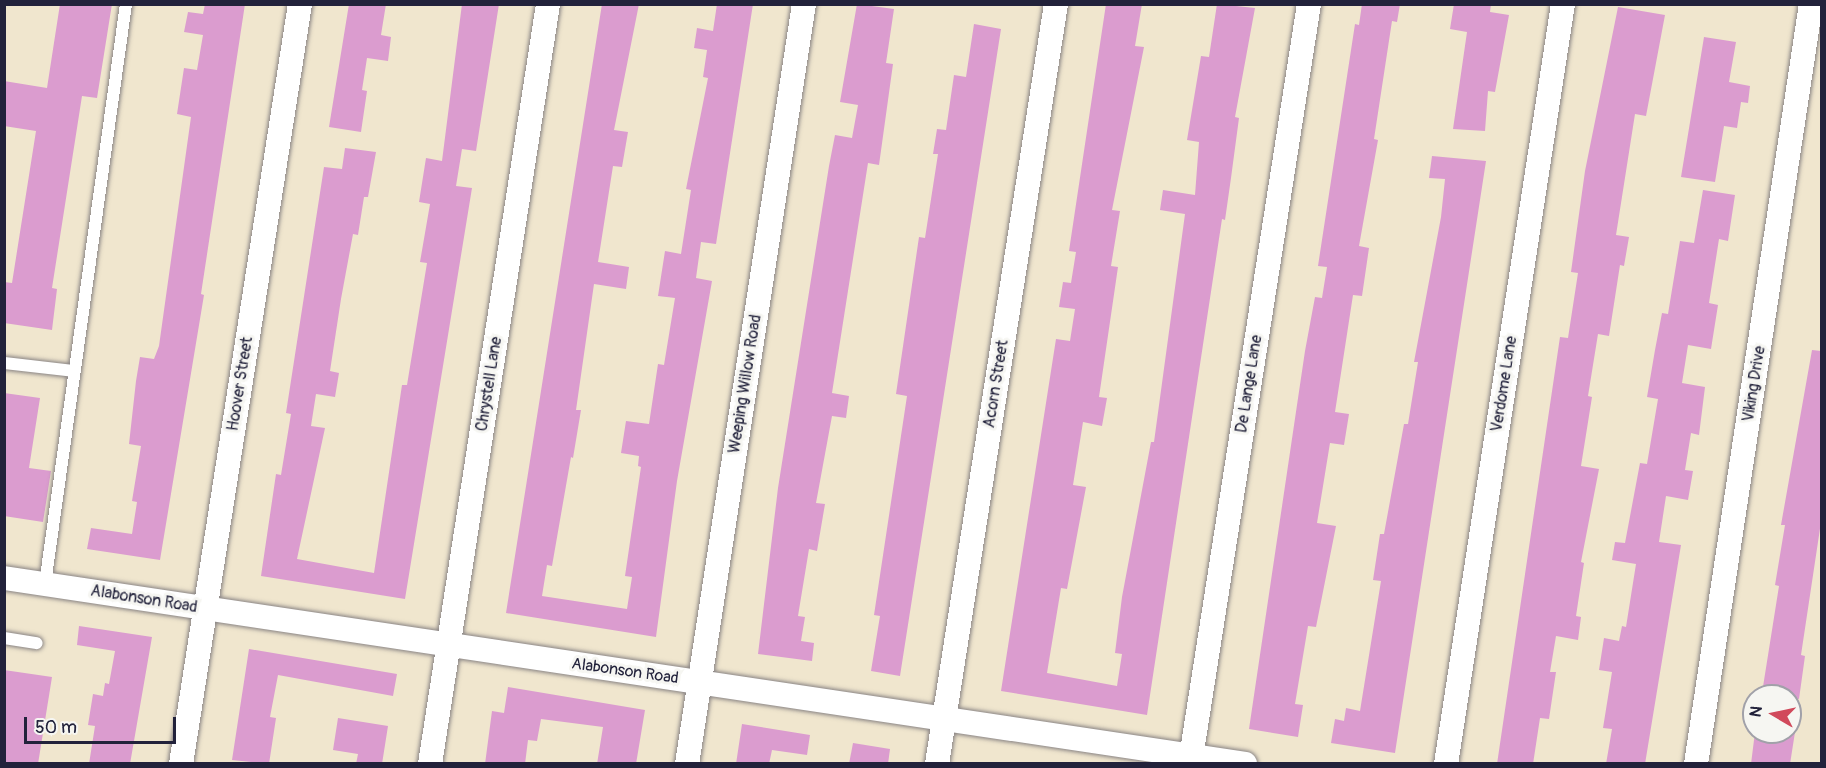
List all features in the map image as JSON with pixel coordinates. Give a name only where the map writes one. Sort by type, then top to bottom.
[{"type":"street","name":"Hoover Street","points":[[181,764],[300,4]]},
{"type":"street","name":"Chrystell Lane","points":[[430,764],[548,4]]},
{"type":"street","name":"Weeping Willow Road","points":[[687,764],[804,4]]},
{"type":"street","name":"Acorn Street","points":[[937,764],[1056,4]]},
{"type":"street","name":"De Lange Lane","points":[[1191,759],[1309,4]]},
{"type":"street","name":"Verdome Lane","points":[[1446,764],[1563,4]]},
{"type":"street","name":"Viking Drive","points":[[1696,764],[1811,4]]},
{"type":"street","name":"Alabonson Road","points":[[4,578],[943,718],[1191,759],[1245,764]]},
{"type":"lane","points":[[45,584],[126,4]]},
{"type":"lane","points":[[4,363],[74,371]]},
{"type":"lane","points":[[4,638],[36,643]]},
{"type":"building","points":[[60,4],[112,4],[97,98],[82,96],[52,288],[57,289],[52,330],[4,323],[4,282],[12,283],[36,131],[4,126],[4,81],[47,88]]},
{"type":"building","points":[[205,4],[245,4],[201,294],[204,295],[160,560],[87,549],[91,528],[132,534],[137,502],[132,501],[141,446],[129,444],[136,381],[140,357],[154,359],[159,346],[191,117],[177,114],[184,68],[197,70],[203,35],[184,32],[188,12],[203,14]]},
{"type":"building","points":[[349,4],[386,4],[381,35],[391,37],[388,61],[367,58],[362,90],[367,91],[361,132],[329,127]]},
{"type":"building","points":[[462,4],[499,4],[476,151],[462,149],[456,186],[472,188],[405,599],[261,576],[276,474],[281,475],[291,414],[286,413],[324,167],[342,169],[345,148],[376,152],[368,197],[364,197],[358,235],[353,234],[341,299],[330,371],[339,373],[335,397],[316,394],[311,426],[325,428],[297,559],[374,573],[402,385],[407,385],[427,263],[420,262],[430,204],[419,202],[426,158],[442,161]]},
{"type":"building","points":[[602,4],[639,4],[614,130],[628,132],[622,167],[613,166],[598,262],[629,267],[626,289],[594,284],[576,410],[581,410],[573,458],[571,457],[552,566],[547,565],[542,596],[627,609],[632,577],[625,576],[641,467],[638,466],[639,456],[621,453],[626,421],[649,424],[658,364],[664,365],[675,298],[658,296],[665,251],[681,254],[691,190],[686,189],[708,78],[703,77],[707,50],[694,48],[697,28],[713,31],[717,4],[753,4],[716,244],[701,242],[696,278],[712,281],[677,481],[656,637],[506,613]]},
{"type":"building","points":[[857,4],[894,9],[886,63],[893,64],[879,165],[868,163],[832,393],[849,396],[846,418],[832,416],[816,503],[825,504],[817,551],[809,549],[798,616],[805,617],[801,641],[814,643],[812,661],[758,654],[778,488],[829,166],[835,135],[852,138],[858,105],[840,102]]},
{"type":"building","points":[[1106,4],[1142,4],[1135,46],[1144,47],[1112,210],[1120,211],[1111,266],[1118,267],[1099,397],[1107,398],[1102,426],[1083,422],[1073,485],[1086,487],[1067,589],[1061,588],[1047,673],[1117,686],[1122,654],[1115,653],[1122,597],[1151,442],[1154,442],[1185,214],[1160,210],[1163,190],[1195,195],[1199,142],[1187,140],[1201,56],[1209,57],[1217,4],[1255,8],[1235,117],[1239,118],[1225,220],[1222,219],[1147,715],[1001,691],[1056,339],[1070,341],[1075,309],[1059,307],[1063,282],[1071,283],[1076,252],[1069,251]]},
{"type":"building","points":[[1362,4],[1400,4],[1397,22],[1392,21],[1374,139],[1378,140],[1359,246],[1369,248],[1362,296],[1353,295],[1335,412],[1349,414],[1344,445],[1330,443],[1317,523],[1336,526],[1316,627],[1308,626],[1295,704],[1303,705],[1298,737],[1249,729],[1305,351],[1315,297],[1322,298],[1327,267],[1318,266],[1355,24],[1359,25]]},
{"type":"building","points":[[1454,4],[1491,4],[1490,12],[1509,15],[1495,92],[1488,91],[1485,131],[1453,129],[1467,32],[1450,29]]},
{"type":"building","points":[[1618,7],[1665,15],[1646,116],[1635,114],[1616,235],[1629,237],[1624,266],[1620,265],[1609,336],[1598,334],[1588,396],[1592,397],[1581,466],[1599,469],[1581,562],[1584,563],[1576,616],[1581,617],[1578,640],[1556,636],[1550,672],[1556,672],[1549,719],[1540,718],[1533,764],[1497,764],[1560,337],[1568,338],[1578,273],[1571,272],[1585,171]]},
{"type":"building","points":[[974,24],[1001,29],[900,676],[871,671],[880,616],[874,615],[907,396],[896,394],[919,237],[925,238],[938,154],[933,154],[937,129],[946,130],[954,75],[966,77]]},
{"type":"building","points":[[1704,37],[1736,42],[1729,82],[1750,86],[1748,103],[1741,102],[1737,128],[1724,126],[1715,182],[1681,177]]},
{"type":"building","points":[[1432,156],[1486,161],[1395,753],[1331,743],[1335,719],[1344,721],[1346,708],[1360,711],[1381,581],[1373,580],[1380,534],[1384,534],[1404,424],[1408,424],[1418,362],[1414,362],[1441,217],[1445,179],[1429,178]]},
{"type":"building","points":[[1703,190],[1735,195],[1728,241],[1719,239],[1709,303],[1718,305],[1711,349],[1688,345],[1682,383],[1705,387],[1699,435],[1691,433],[1685,470],[1693,471],[1688,500],[1666,496],[1659,542],[1681,545],[1645,764],[1606,764],[1612,729],[1603,728],[1612,672],[1599,670],[1604,638],[1619,641],[1622,626],[1626,627],[1636,564],[1612,560],[1615,542],[1625,543],[1640,463],[1647,464],[1658,399],[1647,397],[1662,313],[1668,314],[1680,241],[1694,243]]},
{"type":"building","points":[[1812,350],[1821,351],[1821,522],[1801,655],[1805,656],[1801,684],[1763,684],[1779,586],[1775,585],[1785,525],[1781,525]]},
{"type":"building","points":[[4,393],[40,398],[29,468],[51,471],[43,522],[4,516]]},
{"type":"building","points":[[79,626],[152,637],[130,764],[89,764],[95,726],[88,725],[93,694],[103,696],[105,683],[109,684],[115,651],[77,645]]},
{"type":"building","points":[[249,649],[397,674],[393,696],[278,675],[270,717],[276,718],[269,764],[232,760]]},
{"type":"building","points":[[4,670],[52,677],[38,764],[4,764]]},
{"type":"building","points":[[508,687],[645,710],[636,764],[597,764],[603,727],[541,719],[537,741],[528,740],[525,764],[485,764],[492,711],[504,713]]},
{"type":"building","points":[[338,718],[388,726],[382,764],[356,764],[358,754],[333,750]]},
{"type":"building","points":[[742,724],[810,735],[807,755],[772,750],[769,764],[736,764]]},
{"type":"building","points":[[853,743],[890,749],[888,764],[849,764]]},
{"type":"building","points":[[1754,744],[1793,744],[1790,764],[1751,764]]}]
